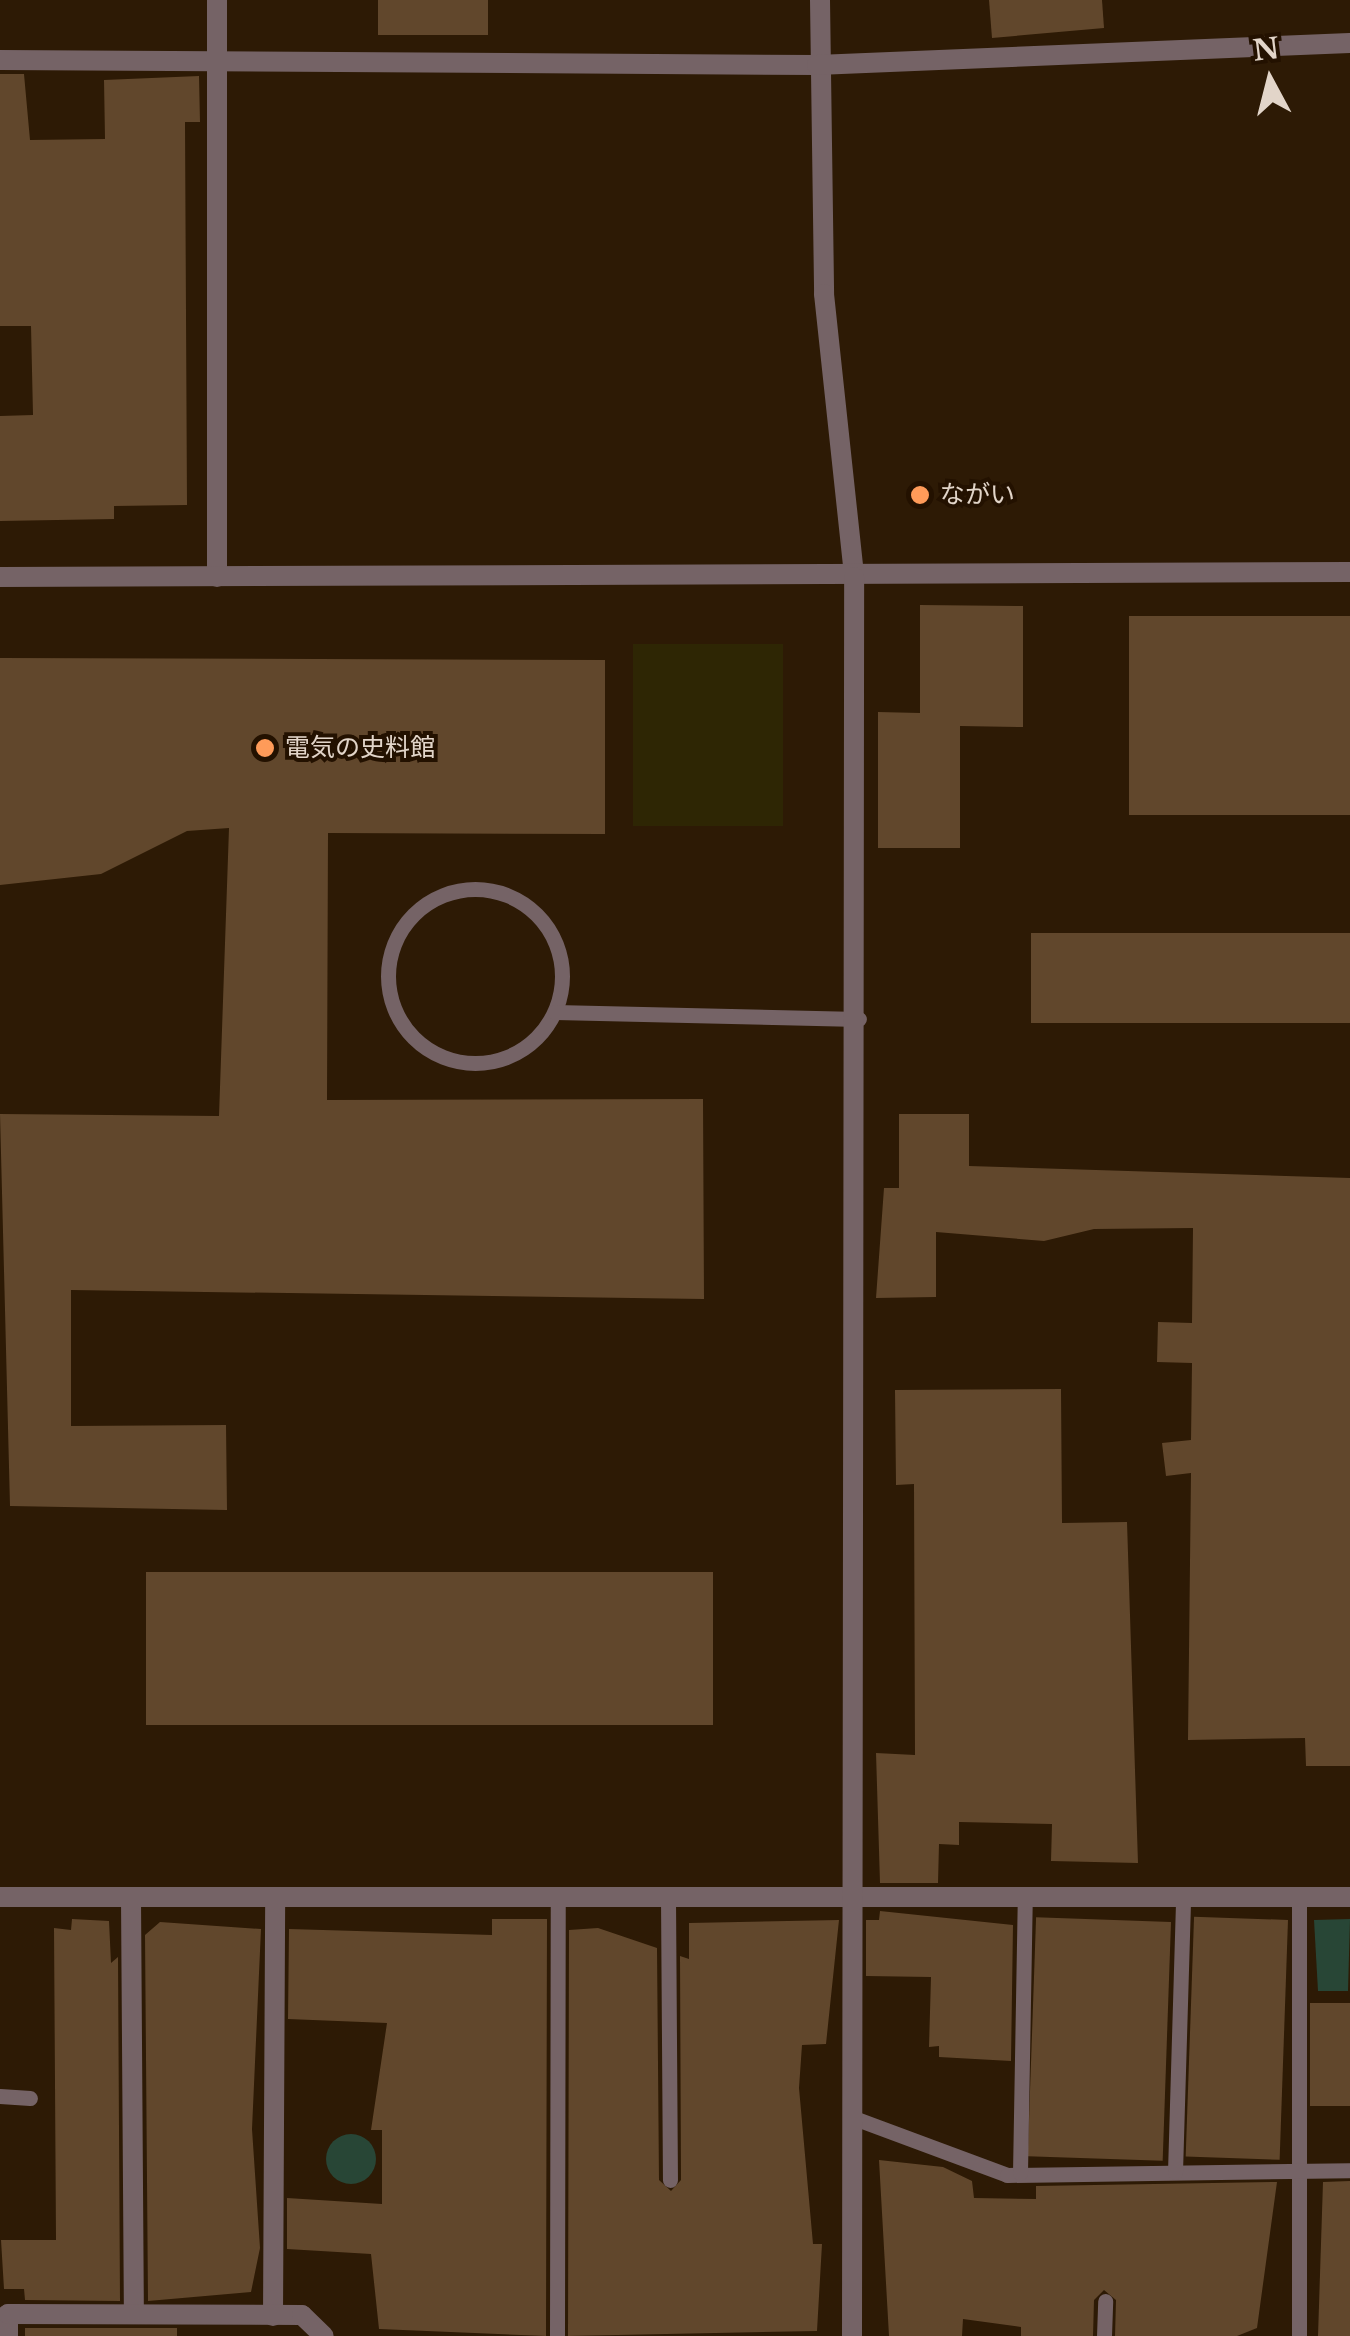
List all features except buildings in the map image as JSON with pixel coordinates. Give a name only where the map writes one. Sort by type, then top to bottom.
[{"type":"street","points":[[216,577],[218,0]]},
{"type":"street","points":[[820,0],[817,64],[824,294],[854,577],[859,1019],[852,2336]]},
{"type":"street","points":[[0,60],[817,64],[1350,43]]},
{"type":"street","points":[[0,576],[854,577],[1350,572]]},
{"type":"street","points":[[0,1897],[1350,1897]]},
{"type":"street","points":[[274,2316],[276,1898]]},
{"type":"street","points":[[131,1899],[134,2314]]},
{"type":"street","points":[[8,2336],[8,2314],[134,2314],[222,2327],[274,2316],[302,2316],[324,2336]]},
{"type":"lane","points":[[555,1012],[557,945],[518,900],[458,890],[406,922],[392,948],[395,1014],[425,1049],[454,1062],[513,1055],[555,1012],[859,1019]]},
{"type":"lane","points":[[1175,2172],[1182,1897]]},
{"type":"lane","points":[[556,2336],[558,1898]]},
{"type":"lane","points":[[668,1898],[670,2180]]},
{"type":"lane","points":[[1020,2173],[1025,1898]]},
{"type":"lane","points":[[1299,1898],[1299,2336]]},
{"type":"lane","points":[[0,2096],[30,2098]]},
{"type":"lane","points":[[854,2118],[1020,2173],[1350,2170]]},
{"type":"lane","points":[[1104,2336],[1106,2301]]},
{"type":"green space","points":[[1350,1919],[1348,1991],[1318,1991],[1314,1920]]},
{"type":"green space","points":[[351,2134],[369,2141],[376,2159],[369,2177],[351,2184],[333,2177],[326,2159],[333,2141]]},
{"type":"sand","points":[[633,644],[783,644],[783,826],[633,826]]},
{"type":"place","name":"ながい","points":[[920,495]]},
{"type":"place","name":"電気の史料館","points":[[265,748]]}]
